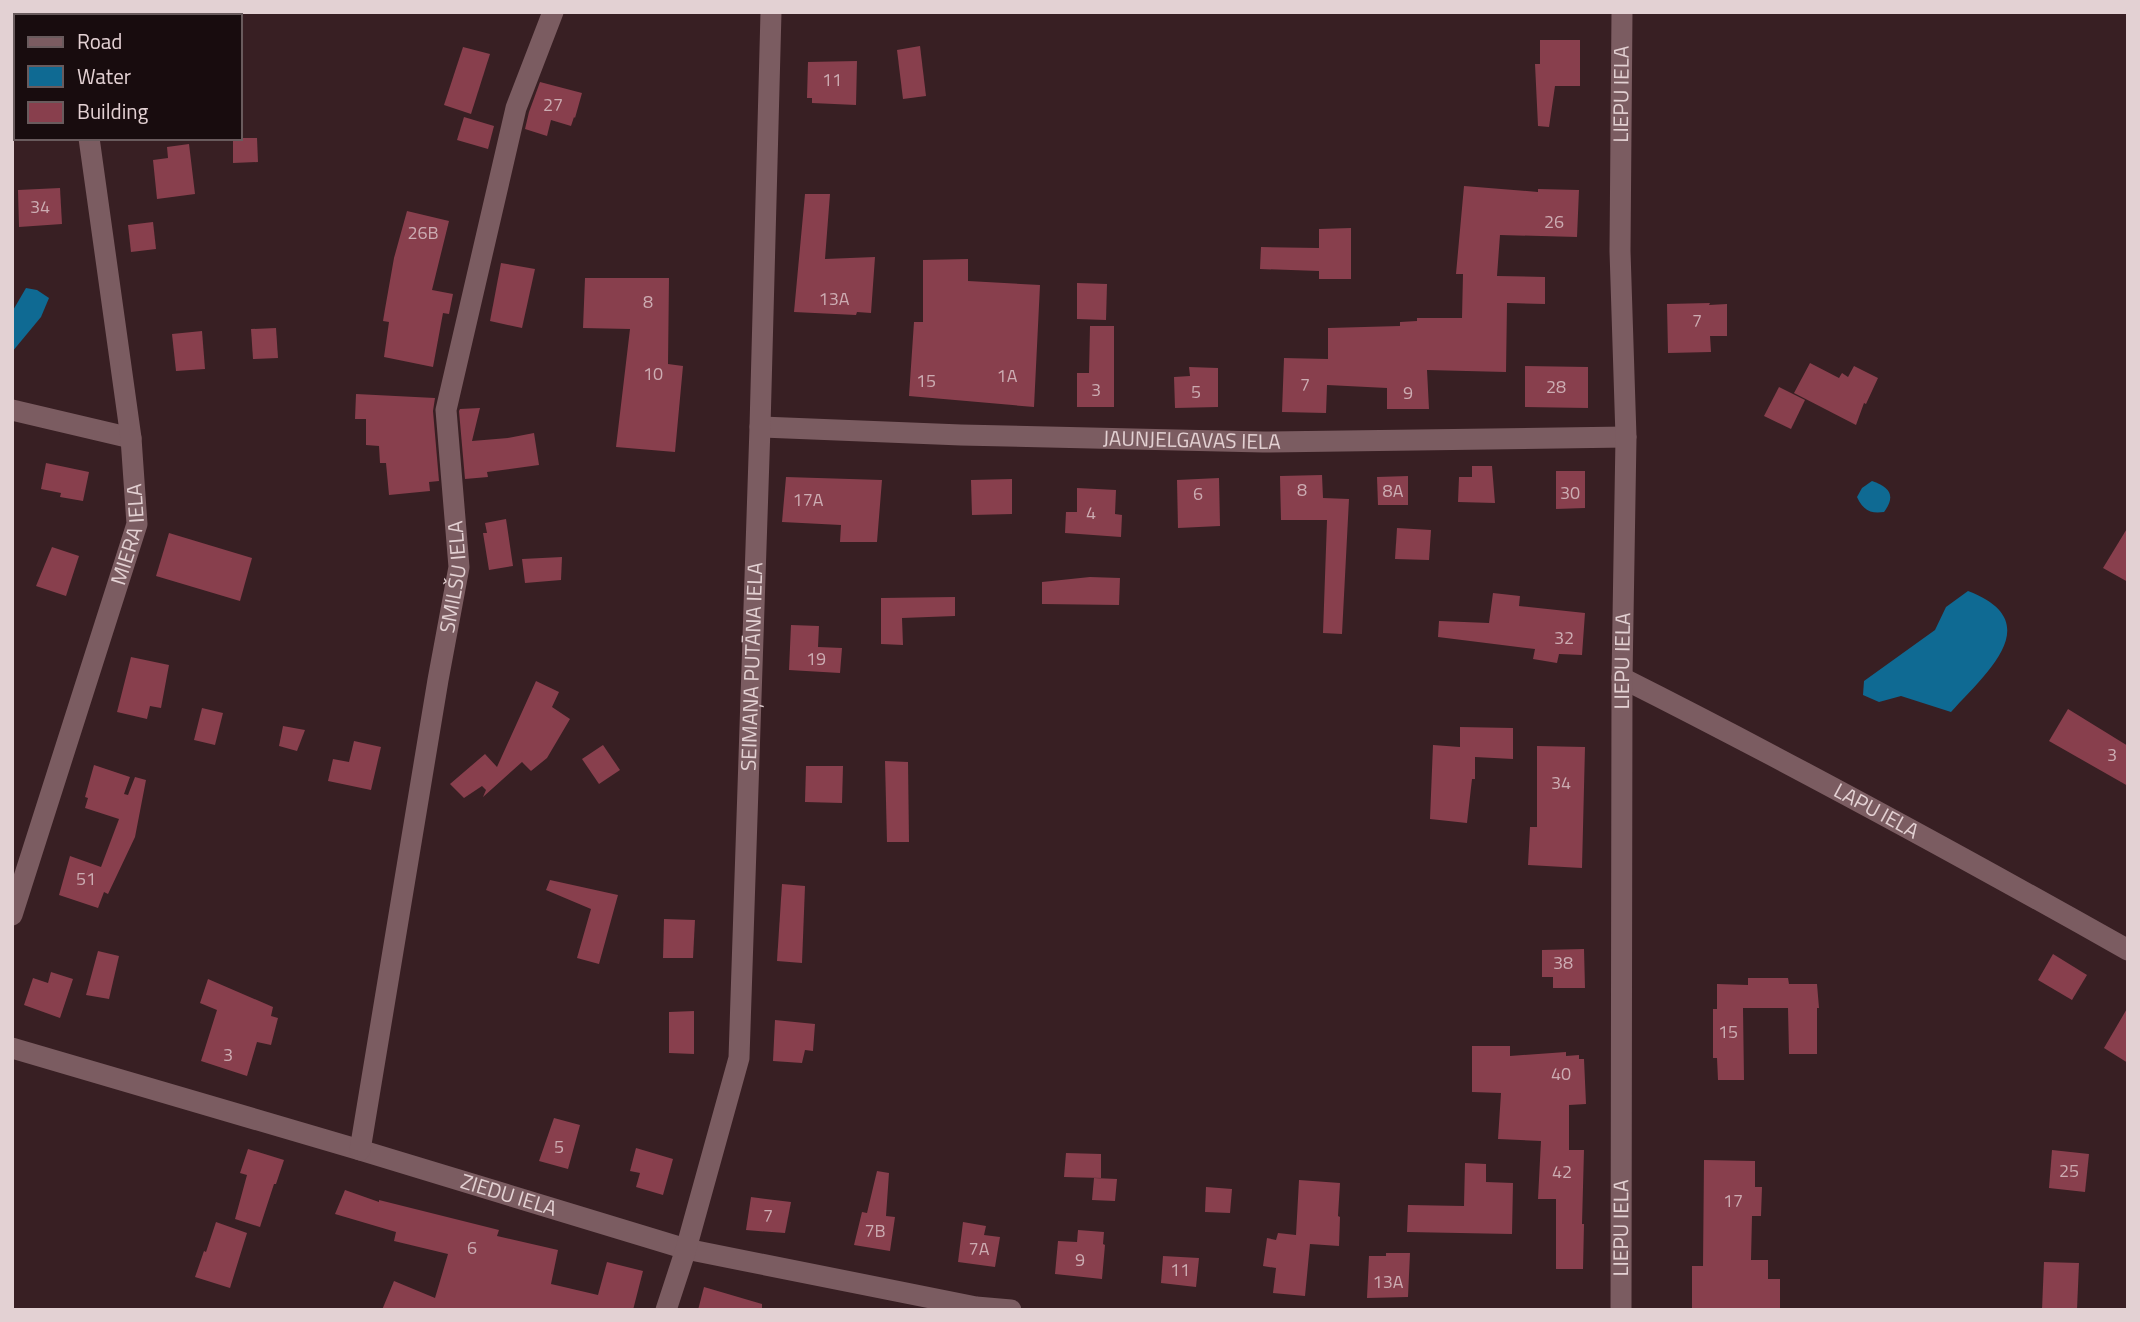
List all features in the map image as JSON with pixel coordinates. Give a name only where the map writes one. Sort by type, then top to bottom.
[{"type":"street","name":"SMILŠU IELA","points":[[360,1150],[459,568],[446,410],[516,108],[553,12]]},
{"type":"street","name":"SEIMAŅA PUTĀNA IELA","points":[[666,1310],[686,1249],[739,1058],[771,12]]},
{"type":"street","name":"LIEPU IELA","points":[[1621,1310],[1622,678],[1626,437],[1620,251],[1622,12]]},
{"type":"street","name":"MIERA IELA","points":[[12,915],[137,524],[131,438],[89,140]]},
{"type":"street","points":[[12,410],[131,438]]},
{"type":"street","name":"JAUNJELGAVAS IELA","points":[[760,426],[961,435],[1263,442],[1626,437]]},
{"type":"street","name":"LAPU IELA","points":[[1622,678],[1918,832],[2128,950]]},
{"type":"street","name":"ZIEDU IELA","points":[[12,1048],[686,1249],[976,1307],[1011,1310]]},
{"type":"water","points":[[26,288],[37,290],[49,298],[41,317],[12,352],[12,312]]},
{"type":"water","points":[[1872,481],[1883,486],[1889,493],[1890,501],[1884,512],[1868,510],[1857,497],[1862,488]]},
{"type":"water","points":[[1968,591],[1992,604],[2004,618],[2007,633],[2003,649],[1993,665],[1951,712],[1901,696],[1879,702],[1863,695],[1864,681],[1935,630],[1946,607]]},
{"type":"building","points":[[1540,40],[1580,40],[1580,86],[1555,86],[1549,127],[1538,126],[1535,64],[1540,64]]},
{"type":"building","points":[[920,46],[926,96],[903,99],[897,50]]},
{"type":"building","points":[[463,47],[490,54],[471,114],[444,105]]},
{"type":"building","points":[[857,61],[856,105],[812,103],[812,98],[807,98],[808,62]]},
{"type":"building","points":[[540,82],[582,93],[571,126],[551,120],[547,136],[525,129]]},
{"type":"building","points":[[464,117],[494,126],[488,149],[457,140]]},
{"type":"building","points":[[257,138],[258,162],[233,163],[233,140]]},
{"type":"building","points":[[189,144],[195,194],[157,199],[153,160],[168,158],[167,147]]},
{"type":"building","points":[[1464,186],[1538,192],[1538,189],[1579,190],[1577,237],[1500,235],[1497,276],[1545,277],[1545,304],[1507,303],[1506,372],[1427,370],[1429,409],[1387,409],[1387,388],[1327,385],[1326,413],[1282,412],[1284,358],[1328,359],[1328,328],[1400,326],[1400,322],[1417,321],[1417,318],[1462,318],[1463,274],[1456,274]]},
{"type":"building","points":[[60,188],[62,224],[19,227],[18,190]]},
{"type":"building","points":[[805,194],[830,194],[825,259],[875,257],[871,313],[857,312],[856,315],[794,312]]},
{"type":"building","points":[[407,211],[449,221],[432,290],[453,294],[449,314],[443,313],[433,367],[384,357],[389,322],[383,321],[394,258]]},
{"type":"building","points":[[153,222],[156,249],[131,252],[128,225]]},
{"type":"building","points":[[1351,228],[1351,279],[1319,279],[1319,271],[1260,269],[1261,247],[1319,248],[1319,229]]},
{"type":"building","points":[[968,259],[968,281],[1040,285],[1034,407],[909,396],[914,322],[923,322],[923,260]]},
{"type":"building","points":[[501,263],[535,269],[522,328],[490,321]]},
{"type":"building","points":[[585,278],[669,278],[668,364],[683,366],[675,452],[616,447],[630,329],[583,328]]},
{"type":"building","points":[[1077,283],[1107,284],[1106,320],[1077,319]]},
{"type":"building","points":[[1710,303],[1709,305],[1727,304],[1727,336],[1710,336],[1711,352],[1668,353],[1667,304]]},
{"type":"building","points":[[1090,326],[1114,326],[1114,407],[1077,407],[1077,373],[1089,373]]},
{"type":"building","points":[[276,328],[278,358],[253,359],[251,329]]},
{"type":"building","points":[[202,331],[205,369],[176,371],[172,334]]},
{"type":"building","points":[[1810,363],[1839,378],[1842,373],[1848,377],[1854,366],[1878,378],[1856,425],[1794,393]]},
{"type":"building","points":[[1525,366],[1588,367],[1588,408],[1525,407]]},
{"type":"building","points":[[1189,367],[1218,368],[1218,407],[1175,408],[1174,377],[1190,376]]},
{"type":"building","points":[[1779,387],[1805,400],[1791,429],[1764,416]]},
{"type":"building","points":[[356,394],[435,398],[433,411],[439,481],[429,482],[430,491],[389,495],[386,463],[380,463],[379,446],[366,445],[366,419],[355,419]]},
{"type":"building","points":[[480,408],[472,441],[534,433],[539,465],[487,472],[488,477],[465,479],[459,411]]},
{"type":"building","points":[[46,463],[89,472],[83,501],[60,497],[61,493],[41,489]]},
{"type":"building","points":[[1472,466],[1492,466],[1495,503],[1458,502],[1459,477],[1472,477]]},
{"type":"building","points":[[1556,471],[1585,471],[1585,508],[1556,509]]},
{"type":"building","points":[[1322,475],[1323,498],[1349,499],[1342,634],[1323,633],[1327,520],[1281,520],[1280,476]]},
{"type":"building","points":[[1408,476],[1408,505],[1378,505],[1377,477]]},
{"type":"building","points":[[786,477],[882,480],[877,542],[840,542],[841,525],[782,522]]},
{"type":"building","points":[[1219,478],[1220,526],[1178,528],[1177,480]]},
{"type":"building","points":[[1012,479],[1012,514],[972,515],[971,480]]},
{"type":"building","points":[[1077,488],[1116,490],[1115,514],[1122,515],[1121,537],[1065,533],[1066,512],[1077,512]]},
{"type":"building","points":[[506,519],[513,566],[489,570],[483,533],[487,533],[485,523]]},
{"type":"building","points":[[2128,527],[2128,582],[2103,568]]},
{"type":"building","points":[[1397,528],[1431,530],[1429,560],[1395,559]]},
{"type":"building","points":[[169,533],[252,558],[240,601],[156,576]]},
{"type":"building","points":[[52,547],[79,556],[66,596],[36,586]]},
{"type":"building","points":[[562,557],[561,580],[525,583],[522,559]]},
{"type":"building","points":[[1090,577],[1120,578],[1119,605],[1042,604],[1042,582]]},
{"type":"building","points":[[1493,593],[1520,596],[1519,606],[1585,613],[1582,655],[1559,654],[1557,663],[1533,659],[1535,649],[1438,637],[1439,621],[1489,623]]},
{"type":"building","points":[[955,597],[955,616],[902,618],[903,645],[881,644],[881,598]]},
{"type":"building","points":[[791,625],[819,626],[818,647],[842,648],[840,673],[789,670]]},
{"type":"building","points":[[131,657],[169,665],[161,708],[150,706],[147,719],[117,712]]},
{"type":"building","points":[[536,681],[559,692],[552,707],[570,719],[547,758],[531,771],[522,762],[483,797],[486,790],[482,786],[464,798],[450,784],[485,754],[497,767]]},
{"type":"building","points":[[202,708],[223,713],[215,745],[194,740]]},
{"type":"building","points":[[2068,709],[2128,746],[2128,786],[2049,741]]},
{"type":"building","points":[[283,726],[305,730],[297,751],[279,746]]},
{"type":"building","points":[[1460,727],[1513,728],[1513,759],[1475,757],[1475,779],[1472,779],[1467,823],[1430,819],[1433,745],[1460,747]]},
{"type":"building","points":[[354,741],[381,747],[371,790],[328,781],[333,759],[349,762]]},
{"type":"building","points":[[603,745],[620,770],[599,784],[582,759]]},
{"type":"building","points":[[1537,746],[1585,747],[1582,868],[1528,865],[1530,827],[1537,827]]},
{"type":"building","points":[[885,761],[908,762],[909,842],[887,842]]},
{"type":"building","points":[[94,765],[130,777],[124,794],[128,795],[135,777],[146,780],[135,837],[108,894],[104,892],[98,908],[59,895],[70,856],[101,867],[119,819],[85,808],[88,798],[85,797]]},
{"type":"building","points":[[806,766],[843,766],[842,803],[805,802]]},
{"type":"building","points":[[550,880],[618,895],[599,964],[577,958],[591,909],[546,890]]},
{"type":"building","points":[[782,884],[805,886],[802,963],[777,961]]},
{"type":"building","points":[[664,919],[695,920],[693,958],[663,958]]},
{"type":"building","points":[[1584,949],[1585,988],[1553,988],[1553,977],[1542,977],[1542,950]]},
{"type":"building","points":[[98,951],[119,956],[109,999],[86,995]]},
{"type":"building","points":[[2053,954],[2087,975],[2072,1000],[2038,980]]},
{"type":"building","points":[[51,972],[73,979],[60,1018],[24,1005],[33,978],[48,983]]},
{"type":"building","points":[[1748,978],[1788,978],[1789,984],[1817,984],[1817,1054],[1789,1054],[1788,1008],[1743,1008],[1744,1080],[1718,1080],[1717,1058],[1713,1058],[1713,1009],[1717,1009],[1717,984],[1748,985]]},
{"type":"building","points":[[208,979],[273,1007],[271,1016],[278,1018],[271,1045],[257,1042],[247,1076],[201,1061],[217,1010],[200,1003]]},
{"type":"building","points":[[2128,1007],[2128,1063],[2104,1048]]},
{"type":"building","points":[[694,1011],[694,1054],[669,1053],[669,1012]]},
{"type":"building","points":[[775,1020],[815,1024],[813,1051],[805,1050],[802,1063],[773,1061]]},
{"type":"building","points":[[1472,1046],[1510,1046],[1510,1056],[1566,1052],[1566,1056],[1579,1055],[1579,1059],[1584,1059],[1586,1104],[1569,1105],[1569,1150],[1584,1150],[1583,1269],[1556,1269],[1556,1199],[1538,1199],[1541,1141],[1498,1139],[1501,1093],[1472,1092]]},
{"type":"building","points":[[554,1118],[580,1125],[568,1169],[539,1161]]},
{"type":"building","points":[[636,1148],[673,1159],[663,1195],[636,1187],[640,1173],[630,1171]]},
{"type":"building","points":[[248,1149],[284,1160],[260,1227],[235,1219],[247,1175],[240,1173]]},
{"type":"building","points":[[2052,1150],[2089,1154],[2085,1192],[2049,1188]]},
{"type":"building","points":[[1066,1153],[1101,1154],[1101,1178],[1064,1177]]},
{"type":"building","points":[[1704,1160],[1755,1161],[1755,1187],[1762,1187],[1761,1216],[1752,1216],[1751,1260],[1768,1260],[1768,1279],[1780,1279],[1780,1310],[1692,1310],[1692,1266],[1703,1266]]},
{"type":"building","points":[[1465,1163],[1486,1164],[1486,1182],[1513,1183],[1512,1234],[1407,1232],[1408,1205],[1464,1206]]},
{"type":"building","points":[[877,1171],[889,1173],[886,1216],[895,1217],[890,1251],[854,1245],[862,1212],[867,1213]]},
{"type":"building","points":[[1094,1178],[1117,1179],[1115,1201],[1092,1200]]},
{"type":"building","points":[[1299,1180],[1340,1183],[1339,1246],[1310,1244],[1305,1296],[1273,1293],[1276,1268],[1263,1266],[1267,1238],[1276,1240],[1278,1233],[1296,1235]]},
{"type":"building","points":[[1206,1187],[1232,1189],[1230,1213],[1205,1212]]},
{"type":"building","points":[[345,1190],[379,1202],[499,1230],[497,1236],[558,1250],[551,1284],[598,1295],[607,1262],[643,1271],[633,1310],[382,1310],[394,1281],[435,1298],[448,1254],[394,1241],[396,1232],[335,1214]]},
{"type":"building","points":[[751,1197],[791,1202],[785,1233],[746,1230]]},
{"type":"building","points":[[216,1222],[247,1233],[230,1288],[195,1277]]},
{"type":"building","points":[[963,1222],[986,1226],[984,1235],[1000,1237],[995,1267],[958,1262]]},
{"type":"building","points":[[1078,1230],[1104,1232],[1102,1279],[1055,1274],[1058,1241],[1077,1242]]},
{"type":"building","points":[[1386,1253],[1410,1253],[1408,1297],[1367,1298],[1369,1256],[1386,1256]]},
{"type":"building","points":[[1163,1256],[1199,1258],[1196,1287],[1161,1283]]},
{"type":"building","points":[[2044,1262],[2079,1263],[2077,1310],[2042,1310]]},
{"type":"building","points":[[704,1287],[762,1304],[762,1310],[698,1310]]}]
